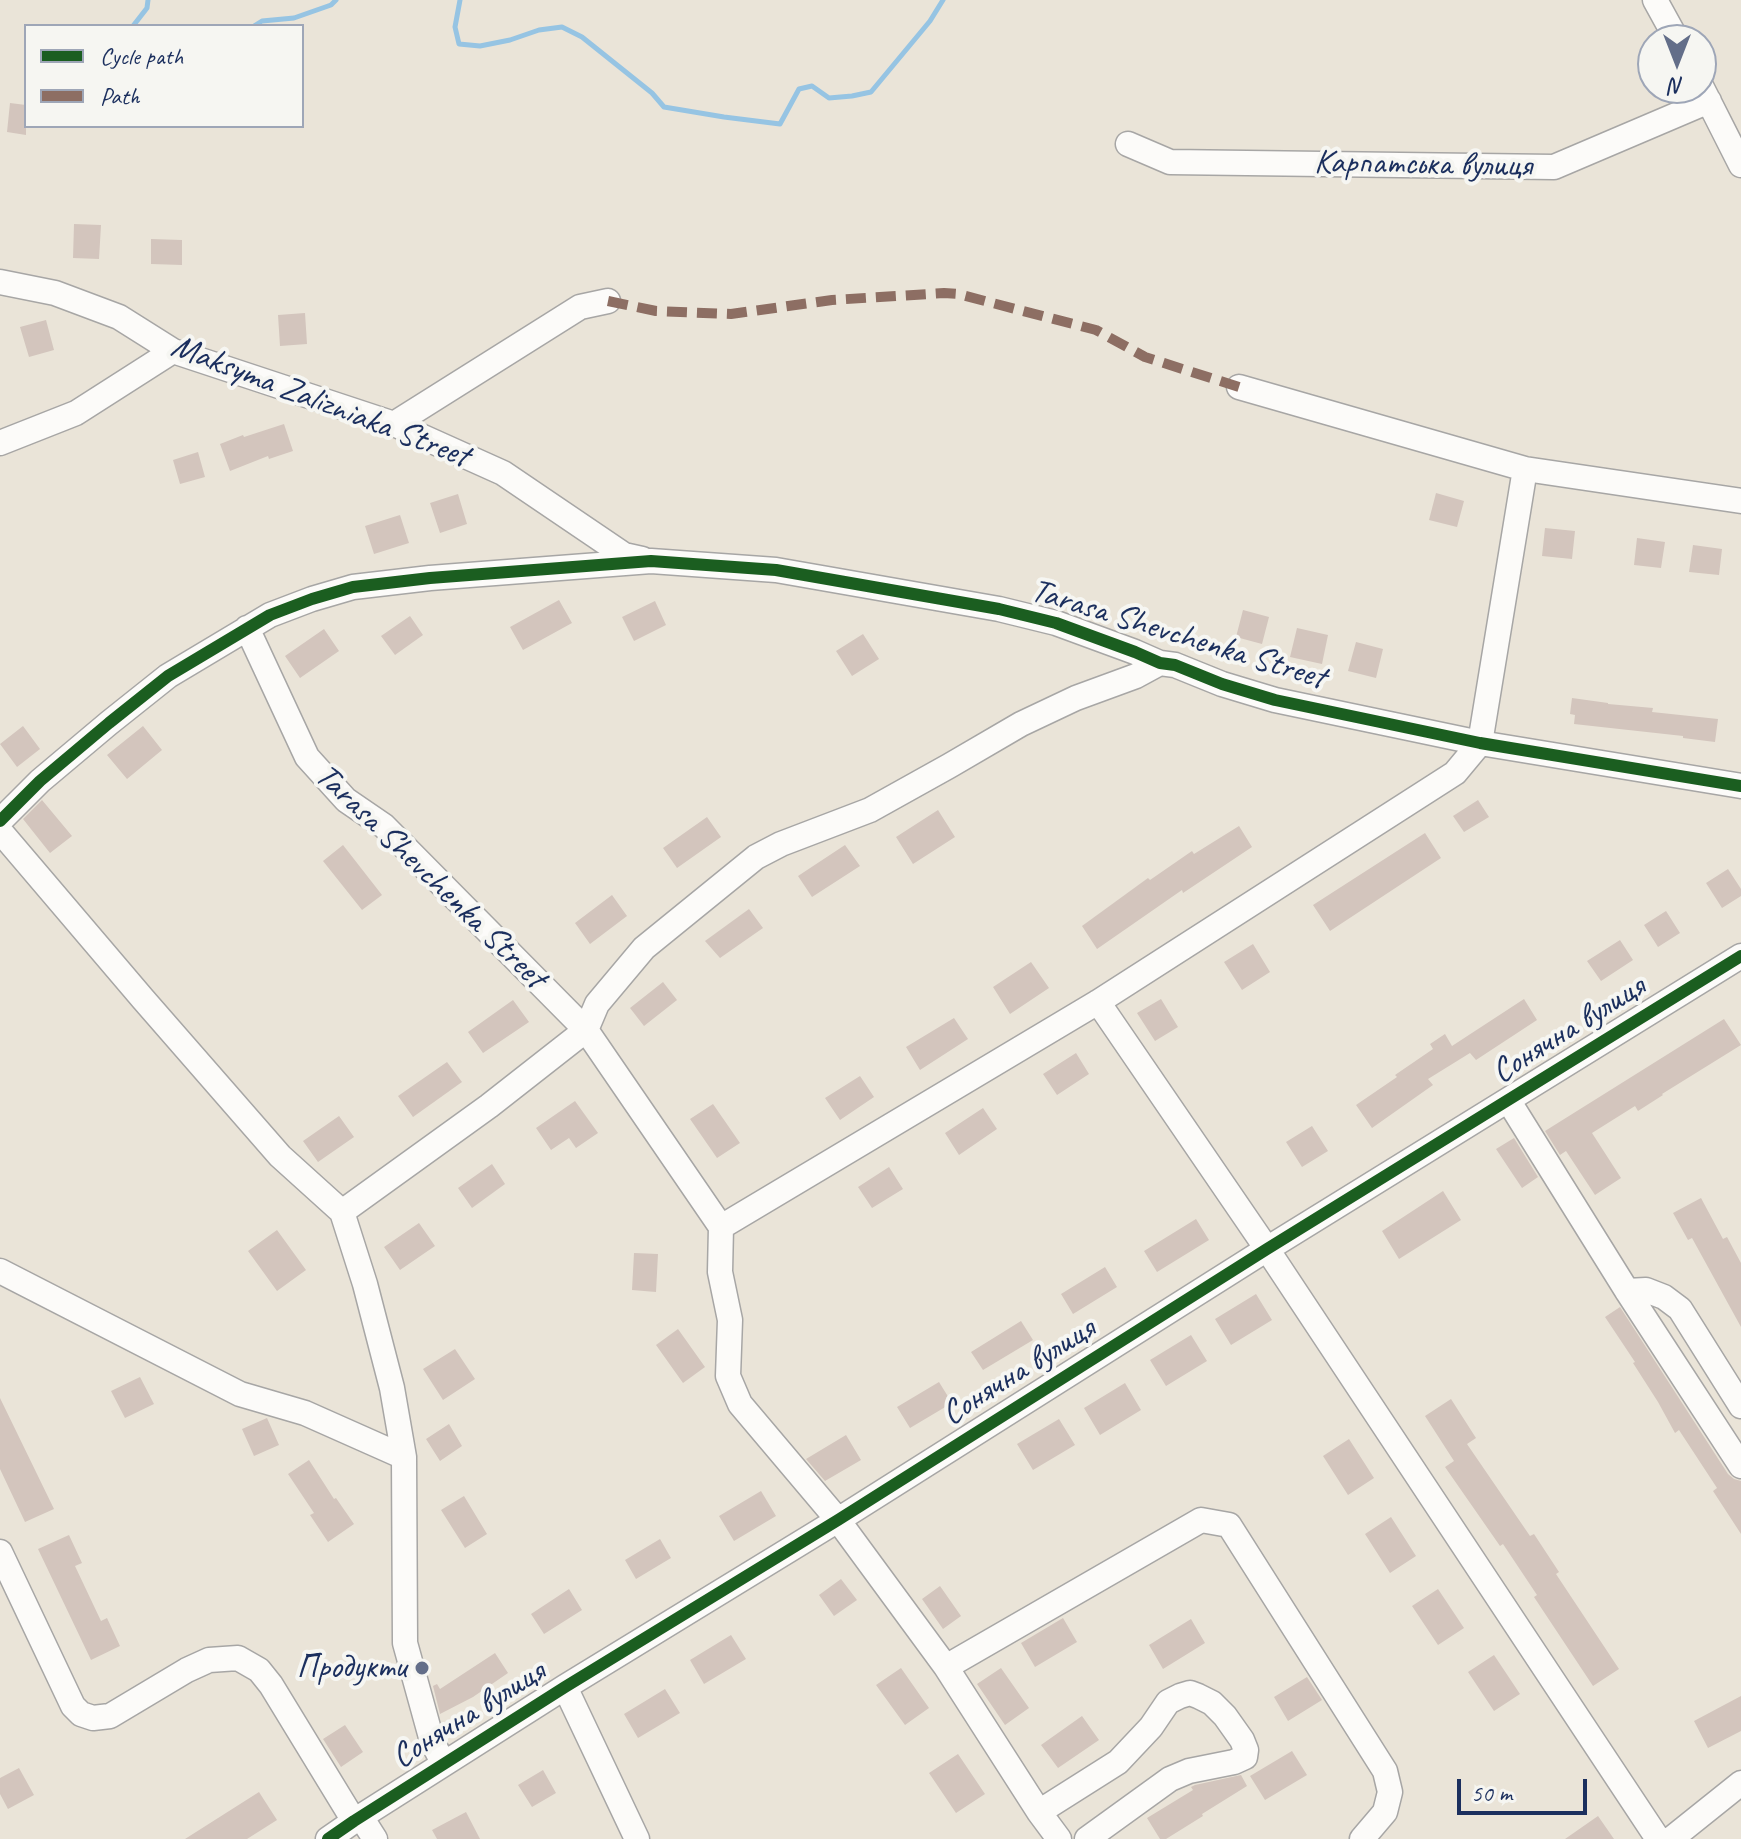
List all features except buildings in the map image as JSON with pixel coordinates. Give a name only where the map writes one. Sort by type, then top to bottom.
[{"type":"street","points":[[1655,0],[1668,24]]},
{"type":"street","name":"Карпатська вулиця","points":[[1128,144],[1170,162],[1554,167],[1684,104]]},
{"type":"street","name":"Карпатська вулиця","points":[[1710,104],[1741,165]]},
{"type":"street","name":"Maksyma Zalizniaka Street","points":[[0,282],[55,293],[119,317],[173,351],[394,424],[503,473],[624,555],[651,561]]},
{"type":"street","points":[[394,424],[580,307],[608,301]]},
{"type":"street","points":[[0,443],[76,413],[173,351]]},
{"type":"street","points":[[1239,387],[1525,469],[1741,501]]},
{"type":"street","points":[[1059,1839],[946,1667],[838,1520],[740,1404],[728,1376],[730,1320],[720,1272],[721,1227],[1098,1002],[1455,773],[1480,743],[1525,469]]},
{"type":"street","name":"Tarasa Shevchenka Street","points":[[0,821],[40,781],[168,676],[270,615],[353,587],[651,561],[776,570],[999,609],[1056,623],[1160,663],[1175,665],[1222,684],[1275,700],[1480,743],[1741,786]]},
{"type":"street","name":"Tarasa Shevchenka Street","points":[[247,628],[307,757],[346,800],[384,826],[586,1030],[721,1227]]},
{"type":"street","name":"Tarasa Shevchenka Street","points":[[342,1212],[489,1106],[586,1030],[597,1004],[644,948],[756,857],[781,844],[870,810],[1021,724],[1160,663]]},
{"type":"street","points":[[0,831],[280,1156],[342,1212],[365,1284],[392,1388],[404,1457],[405,1643],[432,1741],[443,1763]]},
{"type":"street","name":"Сонячна вулиця","points":[[328,1839],[443,1763],[1741,956]]},
{"type":"street","points":[[1098,1002],[1267,1249],[1658,1839]]},
{"type":"street","name":"Сонячна вулиця","points":[[1508,1100],[1669,1355],[1731,1429],[1741,1466]]},
{"type":"street","points":[[0,1271],[240,1394],[305,1413],[404,1457]]},
{"type":"street","points":[[1627,1291],[1646,1290],[1664,1297],[1680,1309],[1741,1406]]},
{"type":"street","points":[[1669,1355],[1698,1338]]},
{"type":"street","points":[[946,1667],[1201,1520],[1229,1525],[1385,1771],[1390,1792],[1385,1812],[1362,1839]]},
{"type":"street","points":[[0,1552],[73,1706],[81,1714],[93,1718],[110,1716],[209,1660],[238,1658],[259,1670],[271,1685],[357,1819],[375,1839]]},
{"type":"street","name":"Сонячна вулиця","points":[[565,1687],[637,1839]]},
{"type":"street","points":[[1039,1812],[1118,1762],[1142,1737],[1168,1702],[1190,1693],[1212,1703],[1225,1716],[1242,1740],[1245,1757],[1170,1779],[1087,1839]]},
{"type":"street","points":[[1671,1839],[1741,1783]]},
{"type":"waterway","points":[[135,24],[147,8],[148,0]]},
{"type":"waterway","points":[[257,24],[294,18],[331,5],[336,0]]},
{"type":"waterway","points":[[460,0],[455,27],[459,44],[480,46],[562,27],[582,37],[652,93],[664,107],[780,124],[799,89],[812,86],[829,98],[871,92],[930,21],[943,0]]},
{"type":"marked path","points":[[608,301],[656,311],[731,314],[832,300],[958,294],[1096,330],[1145,357],[1239,387]]},
{"type":"cycle path","points":[[0,821],[40,781],[168,676],[270,615],[353,587],[651,561],[776,570],[999,609],[1056,623],[1160,663],[1175,665],[1222,684],[1275,700],[1480,743],[1741,786]]},
{"type":"cycle path","points":[[328,1839],[565,1687],[1741,956]]},
{"type":"place","name":"Продукти","points":[[422,1668]]}]
